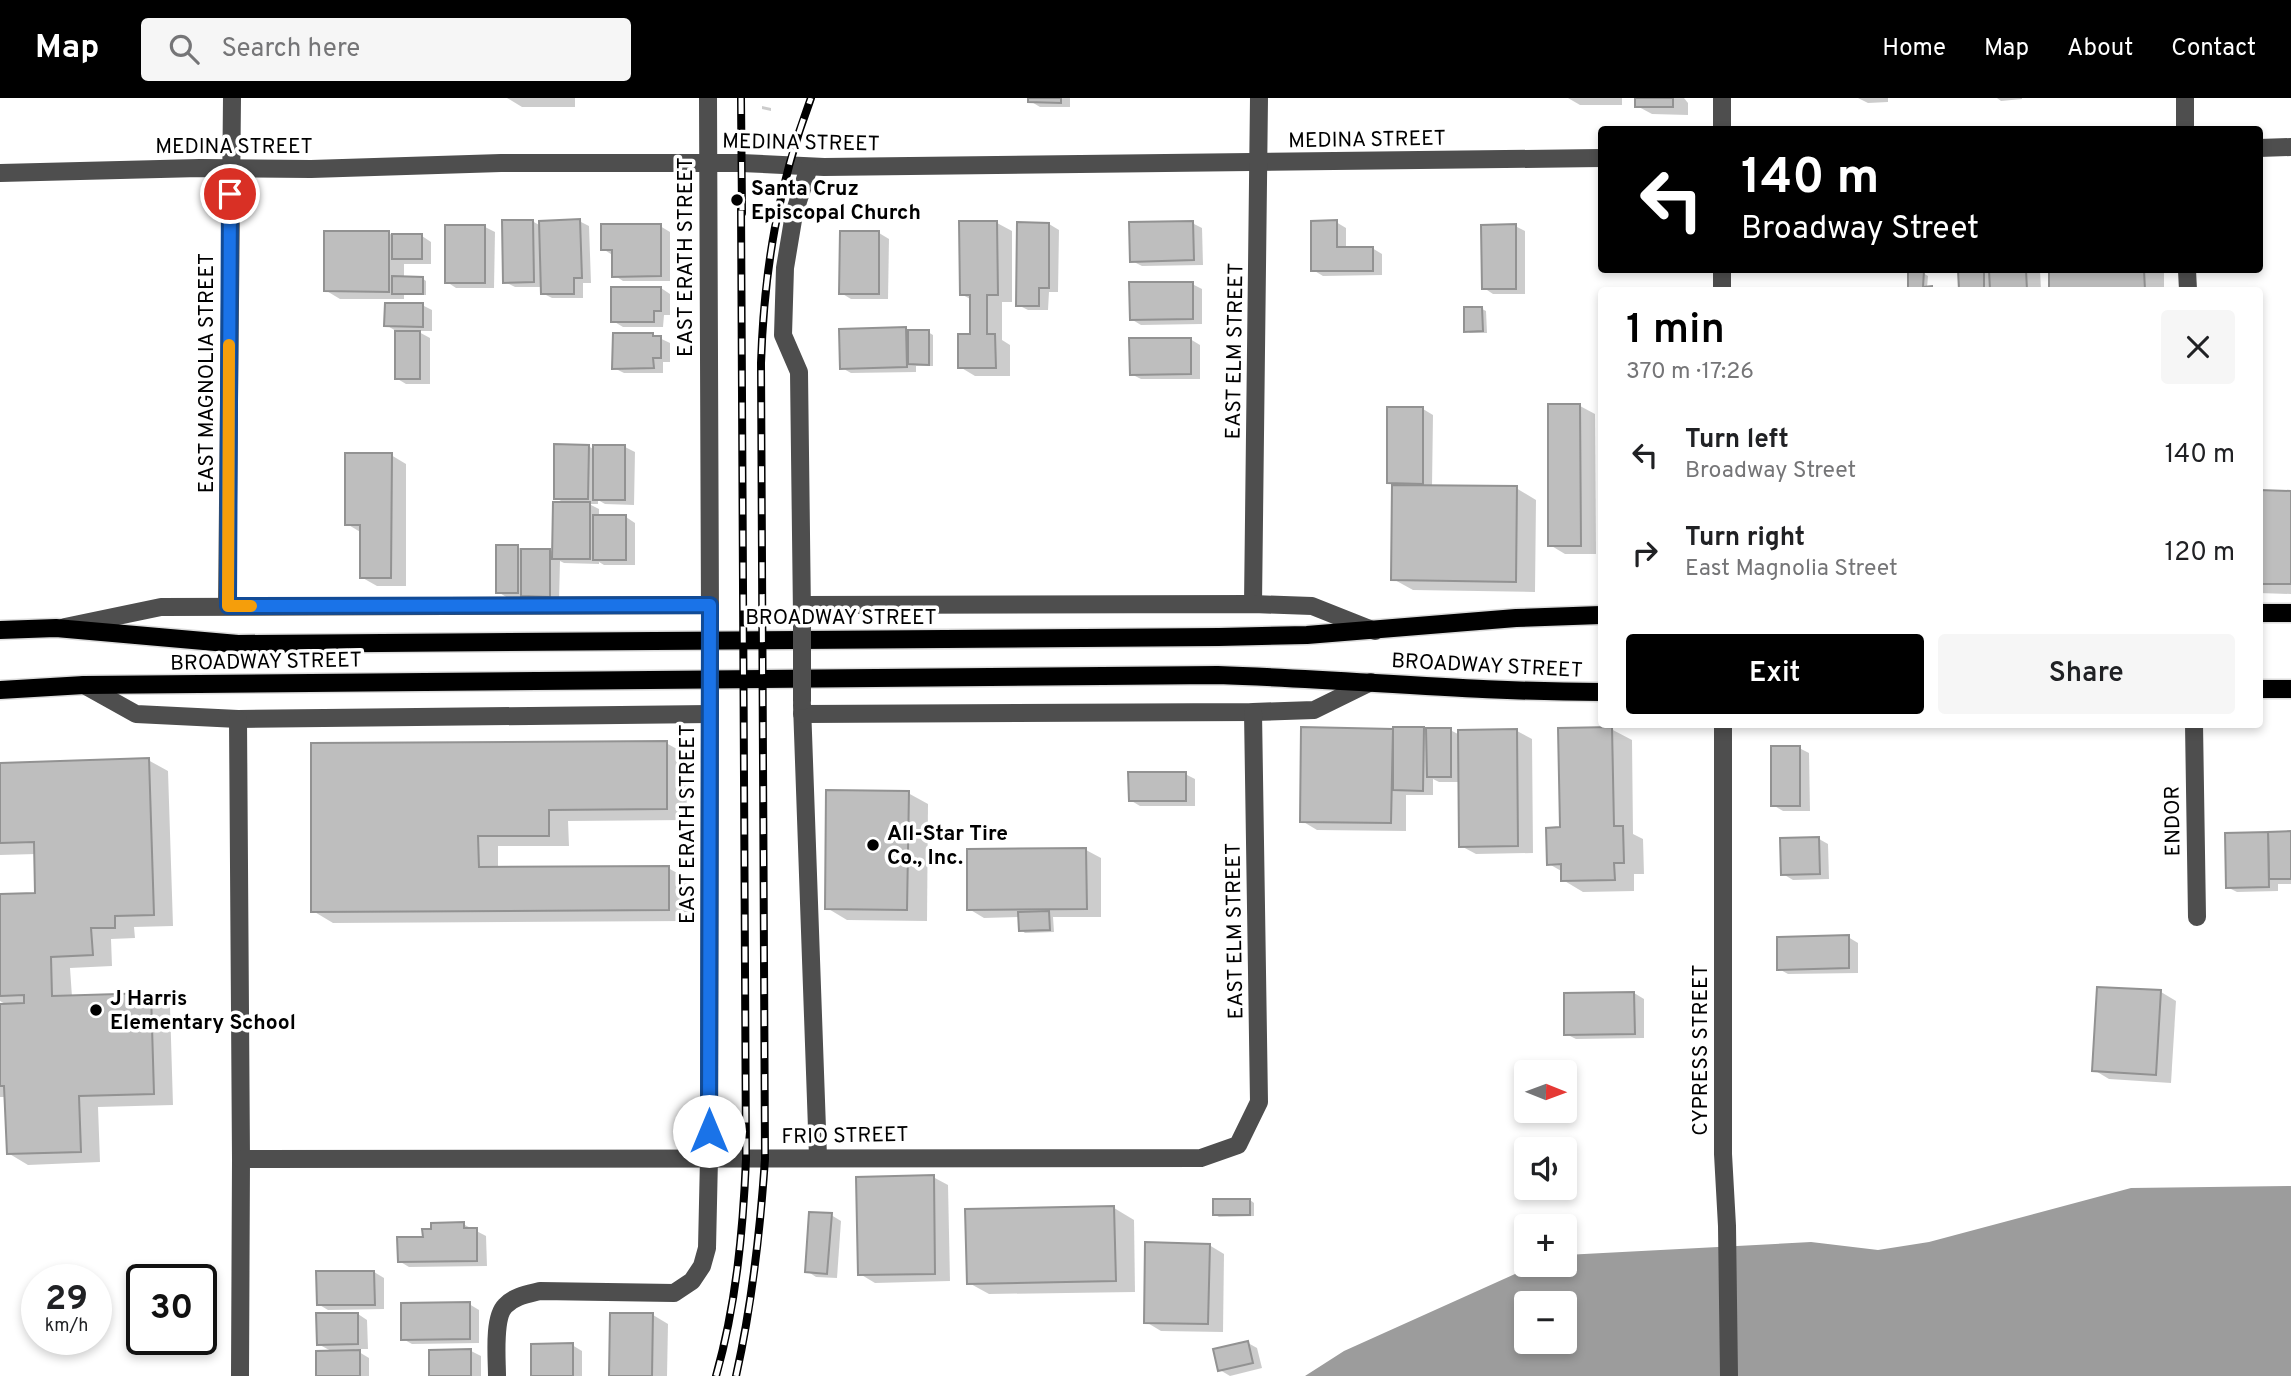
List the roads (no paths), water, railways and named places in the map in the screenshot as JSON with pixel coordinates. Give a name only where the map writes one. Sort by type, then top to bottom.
[{"type":"main road","points":[[2263,613],[2291,613]]},
{"type":"main road","name":"BROADWAY STREET","points":[[0,630],[56,628],[238,644],[1191,638],[1307,635],[1516,618],[1598,615]]},
{"type":"main road","name":"BROADWAY STREET","points":[[0,690],[84,685],[1204,675],[1598,692]]},
{"type":"main road","points":[[2263,689],[2291,689]]},
{"type":"street","name":"EAST MAGNOLIA STREET","points":[[228,606],[232,98]]},
{"type":"street","name":"EAST ERATH STREET","points":[[497,1376],[497,1326],[503,1307],[519,1296],[540,1292],[674,1293],[692,1281],[702,1266],[707,1248],[710,706],[708,98]]},
{"type":"street","name":"EAST ELM STREET","points":[[1254,604],[1259,98]]},
{"type":"street","points":[[1721,126],[1722,98]]},
{"type":"street","points":[[2185,98],[2185,126]]},
{"type":"street","points":[[2263,148],[2291,147]]},
{"type":"street","name":"MEDINA STREET","points":[[0,173],[311,169],[500,163],[708,163],[809,167],[1598,158]]},
{"type":"street","points":[[809,167],[794,214],[789,241],[785,268],[783,335],[799,372],[802,708],[818,1157]]},
{"type":"street","name":"BROADWAY STREET","points":[[802,611],[1254,604],[1312,607],[1374,631]]},
{"type":"street","name":"BROADWAY STREET","points":[[56,628],[161,607],[710,612]]},
{"type":"street","name":"BROADWAY STREET","points":[[802,708],[1253,712],[1314,710],[1371,682]]},
{"type":"street","points":[[84,685],[136,715],[237,719],[710,706]]},
{"type":"street","name":"EAST ELM STREET","points":[[1238,1145],[1259,1102],[1253,712]]},
{"type":"street","points":[[237,719],[240,1376]]},
{"type":"street","name":"CYPRESS STREET","points":[[1723,728],[1723,1154],[1729,1376]]},
{"type":"street","name":"ENDOR","points":[[2194,728],[2197,917]]},
{"type":"street","name":"FRIO STREET","points":[[241,1159],[1201,1158],[1238,1145]]},
{"type":"railway","points":[[741,98],[742,213]]},
{"type":"railway","points":[[736,1376],[755,1268],[765,1159],[761,363],[769,261],[781,196],[811,98]]},
{"type":"railway","points":[[716,1376],[729,1322],[737,1268],[746,1159],[741,205]]},
{"type":"place","name":"Santa Cruz Episcopal Church","points":[[737,200]]},
{"type":"place","name":"All-Star Tire Co., Inc.","points":[[873,845]]},
{"type":"place","name":"J Harris Elementary School","points":[[96,1010]]}]
